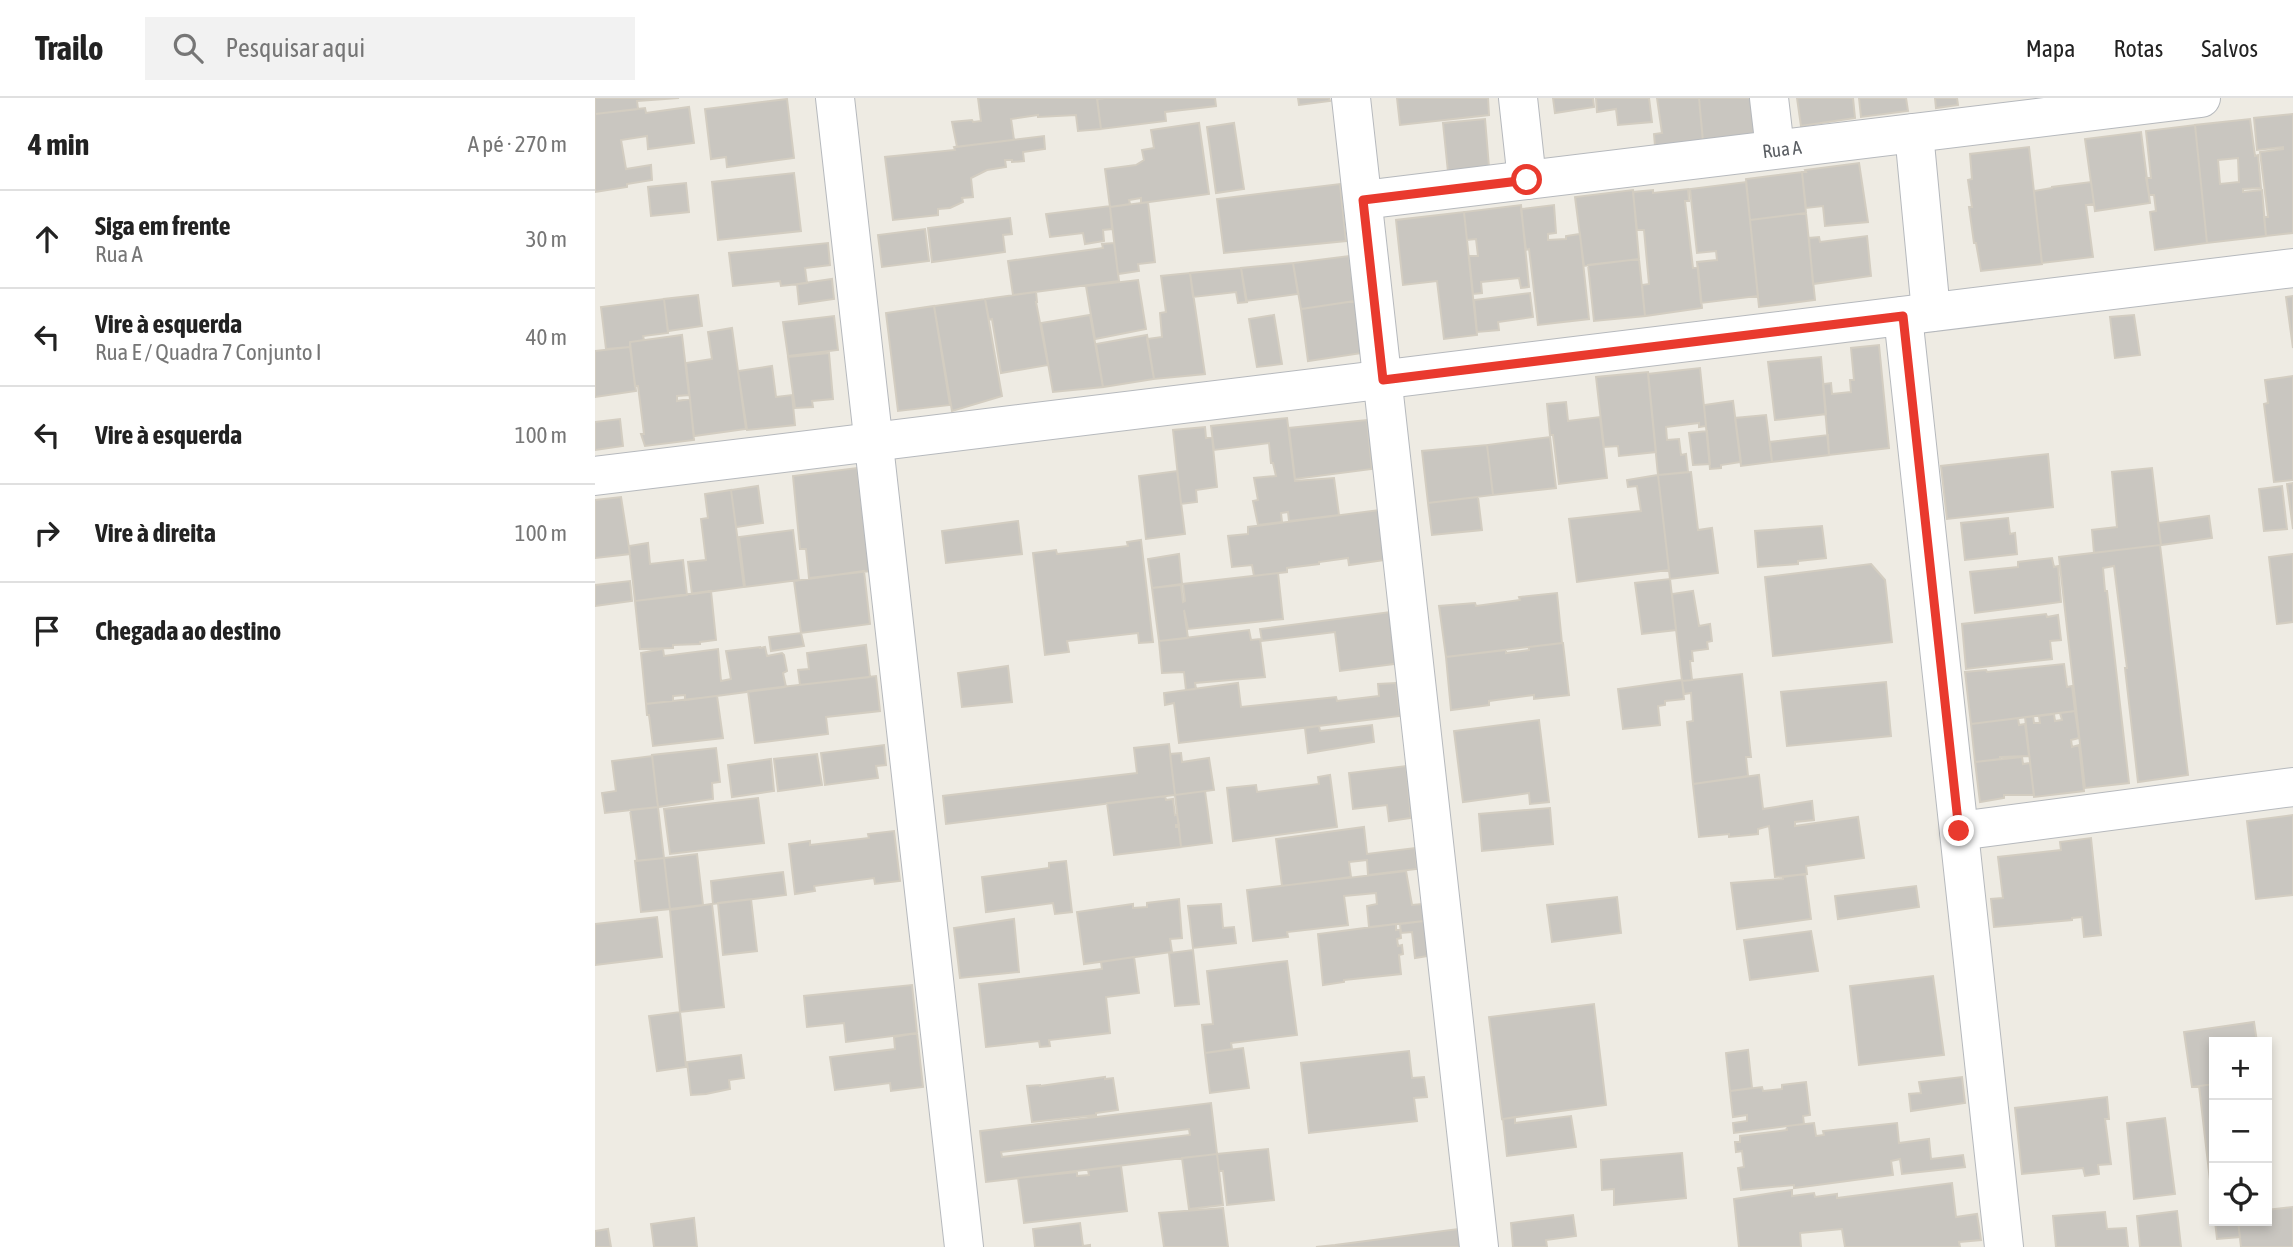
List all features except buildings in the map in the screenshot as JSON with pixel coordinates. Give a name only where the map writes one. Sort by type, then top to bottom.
[{"type":"street","points":[[835,98],[964,1247]]},
{"type":"street","points":[[1351,98],[1479,1247]]},
{"type":"street","points":[[1518,98],[1527,180]]},
{"type":"street","points":[[1769,98],[1775,149]]},
{"type":"street","name":"Rua A","points":[[1363,200],[1914,133],[2038,108],[2201,98]]},
{"type":"street","points":[[1914,133],[1917,314],[1959,831],[2004,1247]]},
{"type":"street","points":[[595,476],[2293,268]]},
{"type":"street","points":[[1959,831],[2293,788]]},
{"type":"route","points":[[1527,180],[1363,200],[1383,380],[1903,316],[1959,831]]}]
